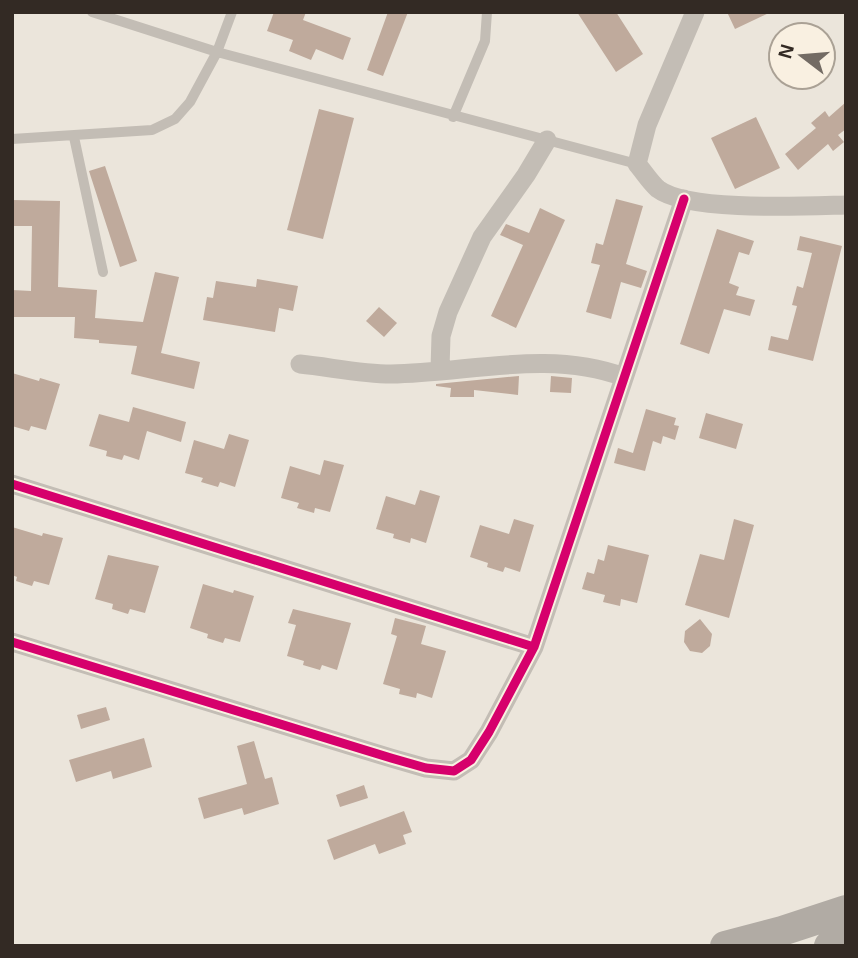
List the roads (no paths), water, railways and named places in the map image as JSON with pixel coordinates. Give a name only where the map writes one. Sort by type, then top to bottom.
[{"type":"main road","points":[[724,946],[782,932],[846,910]]},
{"type":"main road","points":[[829,946],[846,940]]},
{"type":"street","points":[[695,12],[647,125],[637,164],[659,189],[684,199],[735,205],[846,205]]},
{"type":"street","points":[[440,369],[442,336],[448,312],[482,237],[547,140]]},
{"type":"street","points":[[12,642],[414,765],[454,771],[471,760],[534,647],[684,199]]},
{"type":"street","points":[[300,363],[390,374],[533,362],[603,369],[624,377]]},
{"type":"street","points":[[12,484],[534,647]]},
{"type":"lane","points":[[92,12],[217,52],[637,164]]},
{"type":"lane","points":[[12,139],[152,131],[175,119],[190,102],[217,52],[232,12]]},
{"type":"lane","points":[[453,117],[485,41],[487,12]]},
{"type":"lane","points":[[74,137],[103,272]]}]
